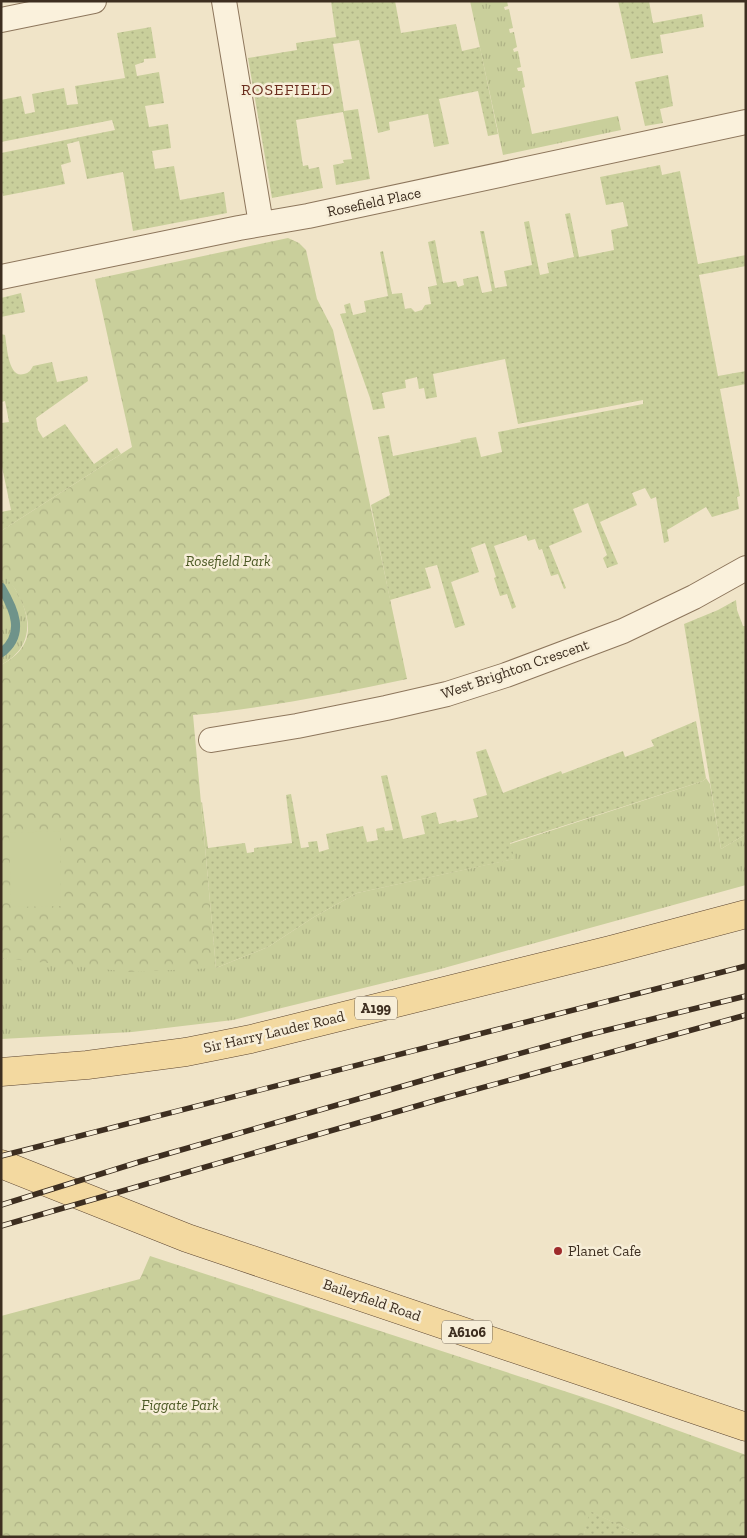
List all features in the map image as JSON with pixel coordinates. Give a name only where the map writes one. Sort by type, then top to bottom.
[{"type":"main road","name":"Sir Harry Lauder Road","points":[[1,1072],[97,1064],[186,1052],[251,1039],[610,950],[746,914]]},
{"type":"main road","name":"Baileyfield Road","points":[[1,1164],[187,1238],[746,1427]]},
{"type":"street","points":[[1,20],[94,1]]},
{"type":"street","points":[[224,1],[260,224]]},
{"type":"street","name":"Rosefield Place","points":[[1,277],[260,224],[308,216],[746,122]]},
{"type":"street","name":"West Brighton Crescent","points":[[211,740],[297,726],[448,694],[506,675],[622,631],[694,597],[746,568]]},
{"type":"green space","points":[[331,1],[395,1],[401,33],[456,24],[462,51],[480,47],[498,134],[488,136],[478,91],[439,99],[449,144],[434,147],[428,114],[389,122],[390,130],[378,133],[359,40],[333,44],[344,111],[358,109],[370,179],[336,185],[333,165],[344,163],[343,160],[352,159],[343,112],[296,120],[303,166],[308,165],[309,169],[319,167],[323,188],[272,198],[248,58],[297,50],[296,43],[336,37]]},
{"type":"green space","points":[[470,1],[507,1],[508,6],[504,7],[505,10],[509,9],[513,28],[509,29],[510,33],[514,32],[517,47],[513,49],[514,52],[518,51],[521,67],[517,68],[518,71],[522,71],[525,87],[522,88],[532,134],[618,116],[621,130],[503,155]]},
{"type":"green space","points":[[618,1],[649,1],[653,23],[702,14],[704,27],[660,35],[663,53],[631,59]]},
{"type":"green space","points":[[151,27],[156,58],[144,59],[144,62],[135,65],[137,76],[159,72],[164,103],[145,106],[149,127],[168,124],[171,148],[152,151],[155,169],[174,166],[180,200],[224,192],[227,213],[133,231],[123,172],[87,179],[79,141],[67,144],[71,162],[61,165],[65,184],[3,196],[1,186],[1,153],[115,130],[112,120],[1,142],[1,100],[21,96],[25,114],[35,112],[32,94],[64,88],[67,105],[78,104],[75,86],[125,78],[117,33]]},
{"type":"green space","points":[[668,75],[673,106],[660,109],[663,123],[645,126],[635,82]]},
{"type":"green space","points":[[660,165],[662,175],[680,171],[698,264],[746,255],[746,266],[699,275],[718,376],[746,371],[746,384],[720,389],[740,496],[737,497],[739,509],[712,517],[706,507],[667,530],[669,541],[664,543],[656,497],[651,499],[645,488],[632,493],[637,505],[600,522],[618,564],[607,568],[603,558],[607,555],[588,503],[573,509],[582,532],[549,546],[566,588],[564,589],[558,574],[551,576],[542,549],[539,550],[535,539],[528,541],[526,535],[494,546],[516,607],[512,609],[507,594],[500,596],[485,543],[471,548],[479,572],[451,582],[465,625],[455,628],[437,565],[425,568],[431,588],[390,600],[371,505],[390,495],[378,437],[389,435],[393,456],[461,442],[460,440],[476,437],[481,457],[502,452],[498,432],[643,404],[643,400],[518,424],[505,359],[433,374],[437,397],[426,399],[424,388],[419,389],[417,377],[405,380],[406,388],[382,393],[385,408],[373,410],[340,314],[346,313],[344,305],[350,303],[353,315],[366,312],[364,301],[388,296],[380,252],[383,251],[392,294],[402,293],[405,309],[411,308],[415,312],[422,310],[425,305],[431,304],[428,287],[437,285],[428,242],[435,240],[443,283],[456,281],[458,287],[464,285],[463,279],[478,276],[482,293],[492,291],[480,231],[484,231],[495,288],[507,286],[504,271],[532,265],[524,222],[529,221],[540,275],[549,273],[547,263],[574,257],[565,214],[570,213],[579,257],[614,250],[611,230],[628,226],[623,202],[606,205],[600,177]]},
{"type":"green space","name":"Rosefield Park","points":[[288,238],[299,243],[306,250],[317,299],[333,330],[407,679],[247,709],[193,715],[216,968],[130,972],[1,958],[1,665],[13,658],[26,641],[28,621],[21,600],[1,570],[1,531],[132,447],[95,279]]},
{"type":"green space","points":[[21,293],[25,312],[1,317],[1,298]]},
{"type":"green space","points":[[1,334],[5,335],[11,366],[19,374],[27,373],[33,366],[52,362],[57,382],[87,376],[88,381],[36,418],[38,430],[43,438],[65,424],[94,464],[117,448],[121,454],[1,531],[1,512],[11,510],[1,462],[1,423],[9,422],[5,401],[1,402]]},
{"type":"green space","points":[[1,570],[10,581],[24,607],[27,632],[23,645],[14,656],[1,665]]},
{"type":"green space","points":[[736,600],[737,610],[743,626],[746,626],[746,834],[721,849],[684,624],[718,610]]},
{"type":"green space","points":[[696,721],[706,778],[703,781],[510,843],[515,859],[357,893],[314,917],[268,947],[216,968],[202,802],[208,848],[245,843],[247,853],[254,852],[254,848],[292,843],[286,795],[291,794],[301,848],[309,847],[308,842],[317,841],[319,852],[329,849],[326,834],[363,826],[367,842],[378,840],[376,829],[384,827],[385,831],[393,830],[381,776],[387,775],[403,839],[425,834],[421,816],[436,812],[439,824],[478,817],[473,799],[487,795],[476,752],[486,749],[503,793],[561,771],[562,774],[623,751],[625,757],[654,746],[651,740]]},
{"type":"green space","points":[[706,778],[710,784],[721,849],[746,834],[746,885],[433,971],[233,1020],[132,1032],[1,1039],[1,958],[216,968],[268,947],[314,917],[357,893],[514,859],[510,844],[703,781]]},
{"type":"green space","points":[[60,831],[61,906],[11,907],[9,833]]},
{"type":"green space","name":"Figgate Park","points":[[150,1256],[607,1405],[746,1455],[746,1537],[644,1537],[591,1512],[583,1537],[1,1537],[1,1316],[140,1279]]},
{"type":"green space","points":[[590,1511],[644,1537],[583,1537]]},
{"type":"waterway","points":[[1,587],[10,604],[15,621],[13,638],[9,646],[1,653]]},
{"type":"railway","points":[[1,1156],[746,966]]},
{"type":"railway","points":[[1,1205],[139,1162],[438,1076],[587,1035],[746,996]]},
{"type":"railway","points":[[1,1226],[441,1099],[746,1015]]},
{"type":"place","name":"Planet Cafe","points":[[558,1251]]},
{"type":"district","name":"ROSEFIELD","points":[[287,89]]}]
